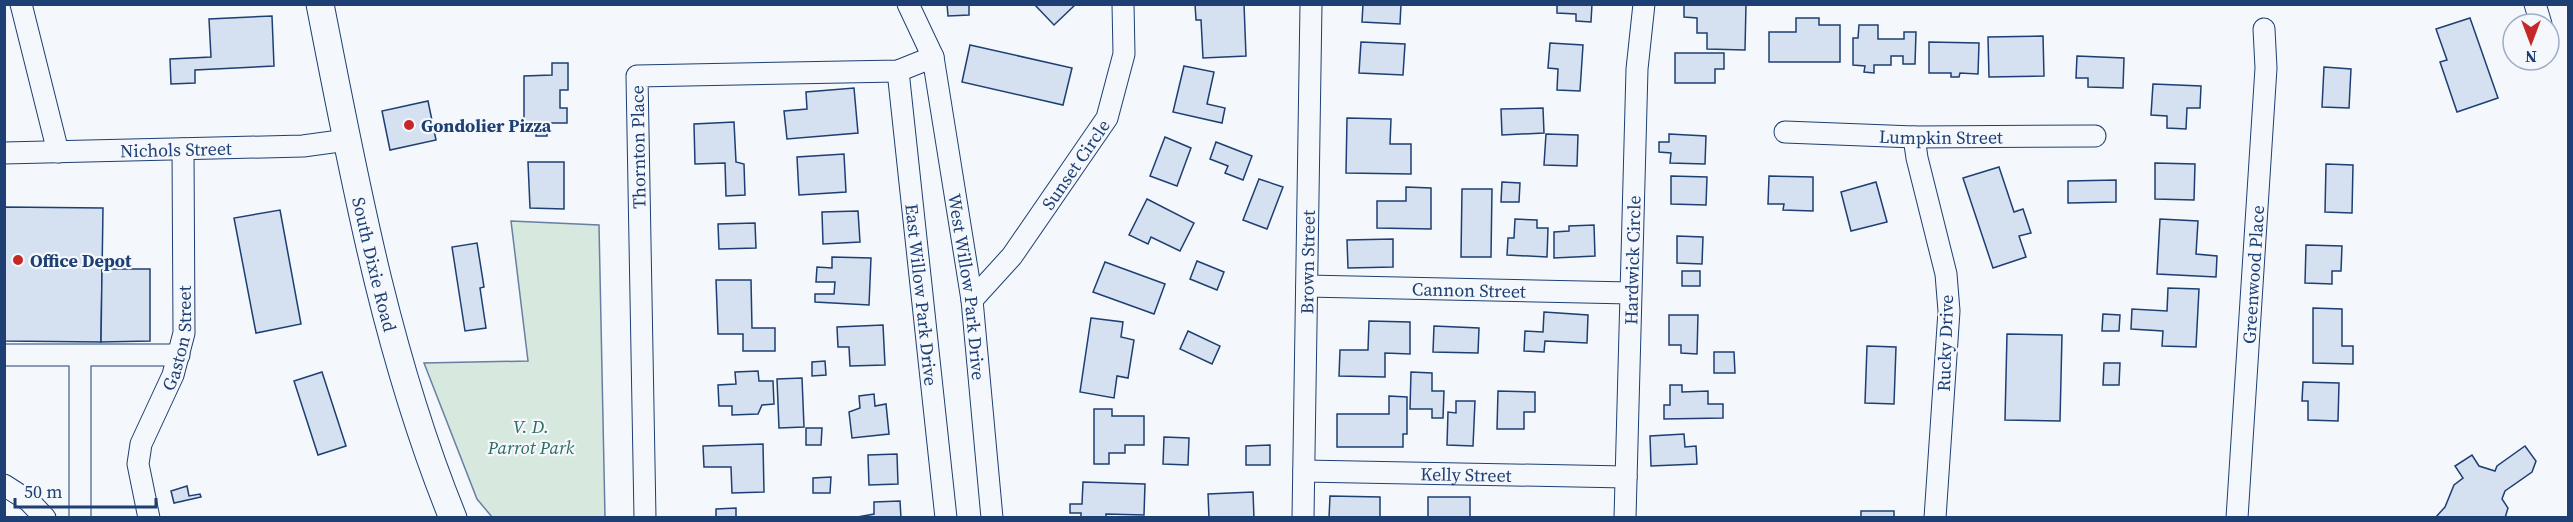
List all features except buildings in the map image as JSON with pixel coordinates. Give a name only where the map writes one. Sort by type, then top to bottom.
[{"type":"main road","name":"South Dixie Road","points":[[320,4],[347,140],[389,327],[453,518]]},
{"type":"main road","points":[[444,492],[466,518]]},
{"type":"street","points":[[21,4],[58,152]]},
{"type":"street","points":[[908,4],[933,57]]},
{"type":"street","name":"Sunset Circle","points":[[972,300],[1012,256],[1107,118],[1124,54],[1123,4]]},
{"type":"street","name":"Brown Street","points":[[1303,518],[1311,4]]},
{"type":"street","name":"Hardwick Circle","points":[[1625,518],[1637,69],[1644,4]]},
{"type":"street","name":"Greenwood Place","points":[[2237,518],[2266,68],[2264,29]]},
{"type":"street","name":"Thornton Place","points":[[645,518],[637,76],[898,71],[933,57]]},
{"type":"street","name":"West Willow Park Drive","points":[[933,57],[972,300],[992,518]]},
{"type":"street","name":"East Willow Park Drive","points":[[898,71],[946,518]]},
{"type":"street","name":"Lumpkin Street","points":[[1785,132],[1914,136],[2095,136]]},
{"type":"street","name":"Rucky Drive","points":[[1914,136],[1917,158],[1946,274],[1949,311],[1935,518]]},
{"type":"street","name":"Nichols Street","points":[[4,153],[303,146],[347,140]]},
{"type":"street","name":"Gaston Street","points":[[149,518],[138,464],[141,444],[179,355],[184,333],[183,149]]},
{"type":"street","name":"Cannon Street","points":[[1307,286],[1630,293]]},
{"type":"street","points":[[4,355],[179,355]]},
{"type":"street","points":[[80,356],[80,518]]},
{"type":"street","name":"Kelly Street","points":[[1304,471],[1626,477]]},
{"type":"street","points":[[4,486],[29,501],[45,518]]},
{"type":"green space","name":"V. D. Parrot Park","points":[[511,221],[599,225],[605,517],[492,517],[477,499],[424,363],[528,361]]},
{"type":"place","name":"Gondolier Pizza","points":[[409,125]]},
{"type":"place","name":"Office Depot","points":[[18,260]]}]
